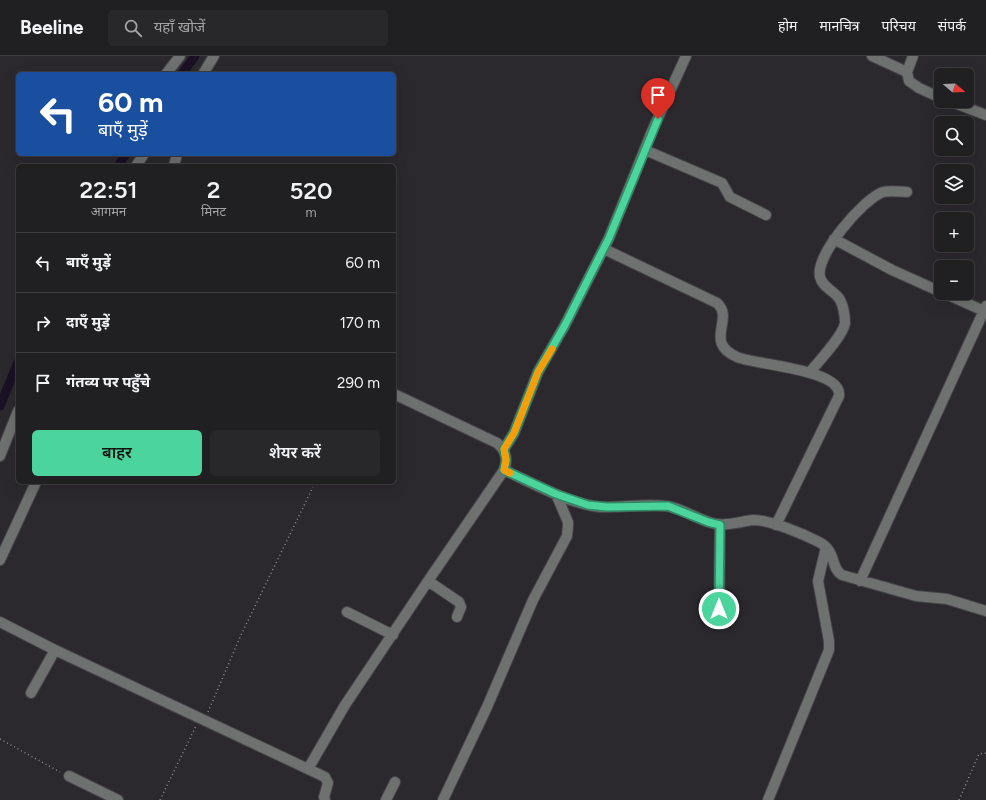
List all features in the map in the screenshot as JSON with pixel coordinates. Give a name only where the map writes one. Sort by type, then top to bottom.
[{"type":"street","points":[[168,72],[180,56]]},
{"type":"street","points":[[204,72],[214,56]]},
{"type":"street","points":[[504,449],[514,433],[538,372],[565,325],[604,249],[686,56]]},
{"type":"street","points":[[872,56],[907,72]]},
{"type":"street","points":[[913,56],[907,72],[908,81],[914,86],[934,95]]},
{"type":"street","points":[[968,108],[986,115]]},
{"type":"street","points":[[645,150],[722,183],[730,197],[766,215]]},
{"type":"street","points":[[810,372],[841,334],[845,323],[841,303],[822,282],[819,273],[822,260],[834,239],[852,218],[877,195],[888,191],[907,192]]},
{"type":"street","points":[[834,239],[892,270],[934,289]]},
{"type":"street","points":[[604,249],[717,303],[722,309],[723,314],[720,341],[722,346],[732,355],[744,360],[810,372],[835,384],[840,391],[839,396],[776,525]]},
{"type":"street","points":[[860,581],[985,308],[963,300]]},
{"type":"street","points":[[308,769],[345,705],[504,470],[506,460],[504,449],[501,445],[396,395]]},
{"type":"street","points":[[0,456],[16,416]]},
{"type":"street","points":[[504,470],[556,494],[594,506],[668,506],[708,522],[720,525],[756,520],[776,525],[821,543],[833,557],[838,573],[860,581],[916,596],[947,599],[986,611]]},
{"type":"street","points":[[0,560],[35,484]]},
{"type":"street","points":[[442,800],[487,707],[533,600],[567,536],[568,522],[556,494]]},
{"type":"street","points":[[719,609],[720,525]]},
{"type":"street","points":[[768,800],[829,650],[829,641],[818,582],[826,547]]},
{"type":"street","points":[[428,581],[459,602],[461,607],[457,617]]},
{"type":"street","points":[[347,612],[393,635]]},
{"type":"street","points":[[0,622],[55,650],[325,777],[328,783],[324,797],[325,800]]},
{"type":"street","points":[[31,693],[55,650]]},
{"type":"street","points":[[69,776],[118,800]]},
{"type":"street","points":[[386,800],[395,782]]},
{"type":"path","points":[[160,800],[202,720],[312,487]]},
{"type":"path","points":[[0,739],[69,776]]},
{"type":"path","points":[[959,800],[979,754],[986,753]]},
{"type":"waterway","points":[[183,72],[195,56]]},
{"type":"waterway","points":[[119,164],[125,156]]},
{"type":"waterway","points":[[0,406],[16,367]]},
{"type":"slow traffic","points":[[510,473],[504,470],[506,465],[506,455],[504,449],[514,433],[538,372],[552,349]]},
{"type":"route","points":[[658,119],[609,238],[557,341],[538,372],[514,433],[504,449],[506,455],[506,465],[504,470],[556,494],[588,505],[607,507],[668,506],[708,522],[720,525],[719,609]]}]
